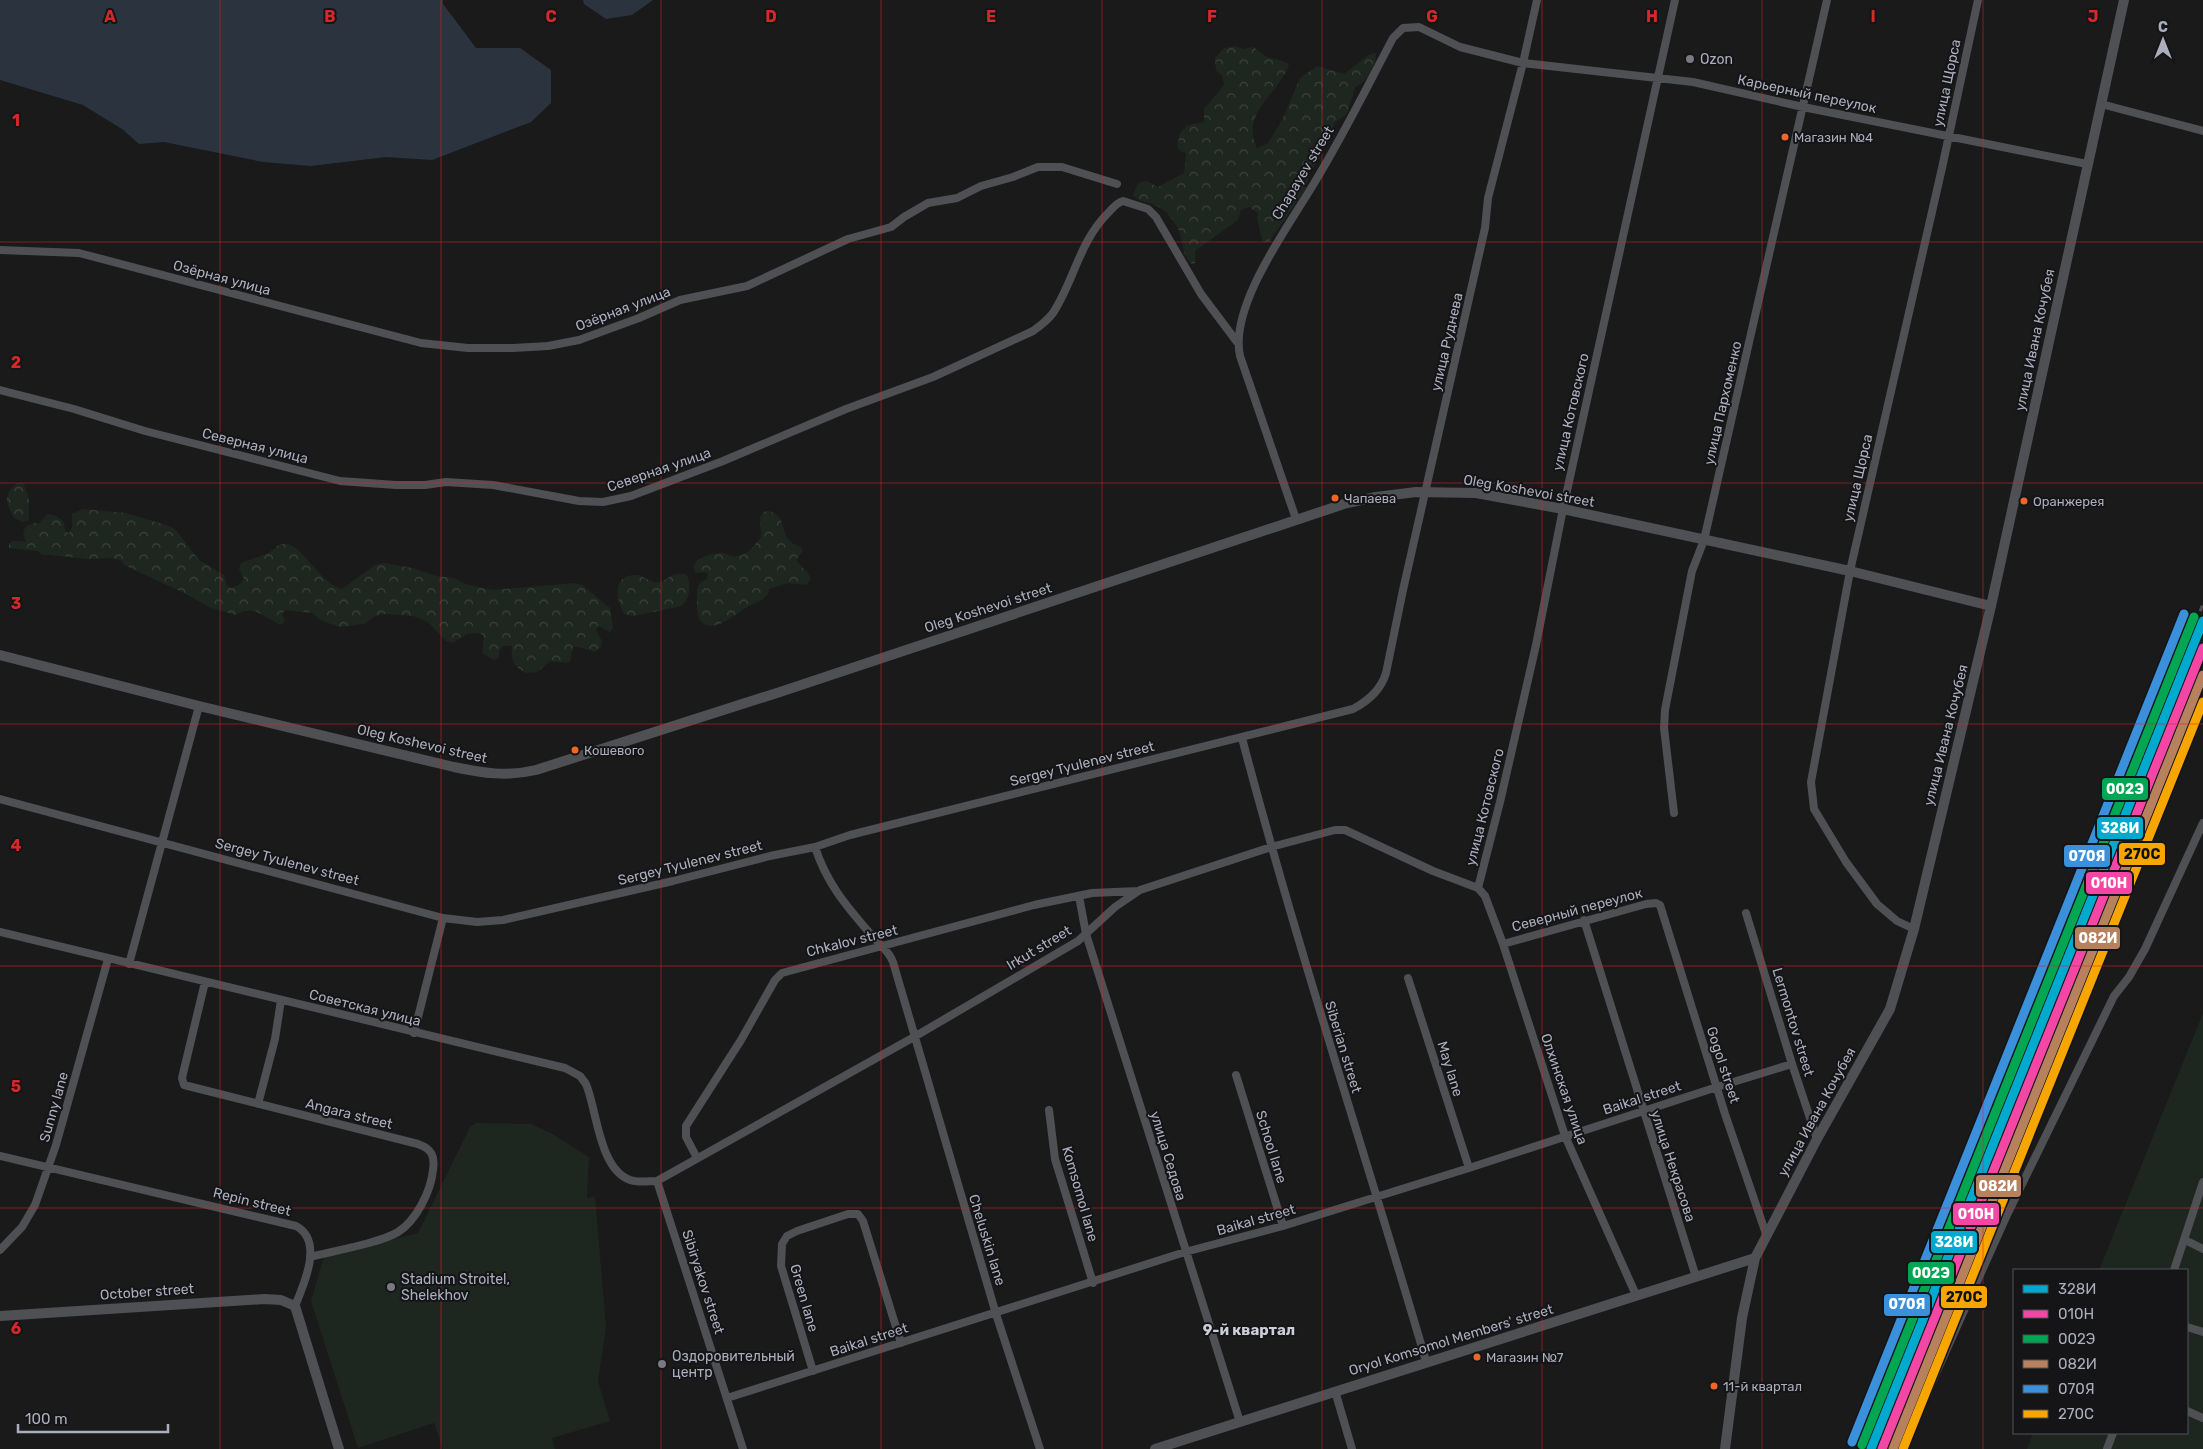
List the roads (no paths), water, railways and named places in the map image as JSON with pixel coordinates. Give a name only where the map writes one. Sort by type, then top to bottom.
[{"type":"street","name":"улица Руднева","points":[[1378,689],[1386,673],[1485,228],[1488,198],[1523,63],[1537,0]]},
{"type":"street","name":"улица Котовского","points":[[1478,888],[1536,645],[1563,509],[1676,0]]},
{"type":"street","name":"улица Пархоменко","points":[[1674,813],[1664,728],[1665,710],[1692,571],[1704,540],[1827,0]]},
{"type":"street","name":"улица Щорса","points":[[1914,929],[1897,921],[1877,904],[1846,862],[1820,820],[1813,800],[1812,771],[1823,723],[1850,572],[1978,0]]},
{"type":"street","name":"улица Ивана Кочубея","points":[[1725,1449],[1742,1318],[1755,1258],[1817,1138],[1890,1009],[1914,929],[1991,606],[2124,0]]},
{"type":"street","name":"Карьерный переулок","points":[[1408,26],[1428,30],[1447,42],[1476,52],[1523,63],[1693,82],[1804,107],[2087,164]]},
{"type":"street","name":"Chapayev street","points":[[1237,342],[1245,308],[1272,250],[1313,185],[1393,38],[1400,30],[1408,26]]},
{"type":"street","points":[[2101,104],[2203,131]]},
{"type":"street","name":"Озёрная улица","points":[[0,250],[79,253],[421,343],[468,348],[548,346],[598,334],[680,300],[747,286],[848,239],[891,227],[928,203],[957,198],[980,186],[1013,177],[1038,167],[1062,167],[1117,184]]},
{"type":"street","name":"Chapayev street","points":[[1123,201],[1148,209],[1156,217],[1202,294],[1237,342],[1247,377],[1296,519]]},
{"type":"street","name":"Северная улица","points":[[0,390],[199,445],[340,481],[396,485],[424,485],[446,482],[493,485],[579,501],[603,502],[631,496],[723,461],[846,409],[932,377],[1033,332],[1053,312],[1075,265],[1096,228],[1116,205],[1123,201]]},
{"type":"street","name":"Oleg Koshevoi street","points":[[0,655],[454,768],[487,774],[520,774],[780,692],[1296,519],[1361,499],[1426,491],[1476,493],[1563,509],[1850,572],[1991,606]]},
{"type":"street","name":"Sergey Tyulenev street","points":[[0,799],[443,918],[471,922],[495,921],[815,847],[860,832],[1353,709],[1367,700],[1378,689]]},
{"type":"street","points":[[129,964],[199,706]]},
{"type":"street","name":"Siberian street","points":[[1242,738],[1272,847],[1426,1361]]},
{"type":"street","points":[[1902,1449],[2042,1140],[2114,996],[2129,977],[2145,949],[2203,825]]},
{"type":"street","name":"Irkut street","points":[[657,1181],[914,1037],[1078,941],[1115,907],[1140,890],[1272,847],[1335,830],[1345,830],[1433,871],[1478,888]]},
{"type":"street","name":"Cheluskin lane","points":[[815,847],[825,874],[836,892],[881,946],[888,951],[893,962],[911,1017],[914,1037],[996,1314],[1040,1449]]},
{"type":"street","name":"Олхинская улица","points":[[1478,888],[1486,899],[1503,944],[1565,1136],[1636,1295]]},
{"type":"street","name":"Chkalov street","points":[[697,1158],[686,1137],[686,1126],[712,1087],[778,976],[788,970],[1034,905],[1098,892],[1140,890]]},
{"type":"street","name":"улица Седова","points":[[1079,896],[1086,934],[1240,1422]]},
{"type":"street","name":"Северный переулок","points":[[1503,944],[1584,920],[1646,904],[1658,904]]},
{"type":"street","name":"Gogol street","points":[[1658,904],[1664,913],[1677,962],[1766,1234]]},
{"type":"street","name":"Lermontov street","points":[[1746,912],[1792,1064],[1817,1138]]},
{"type":"street","points":[[414,1033],[443,918]]},
{"type":"street","name":"улица Некрасова","points":[[1584,920],[1642,1111],[1696,1277]]},
{"type":"street","name":"Советская улица","points":[[0,932],[414,1033],[556,1064],[578,1074],[585,1081],[608,1160],[619,1173],[630,1180],[657,1181]]},
{"type":"street","name":"Sunny lane","points":[[0,1250],[22,1227],[31,1213],[56,1145],[108,959]]},
{"type":"street","name":"May lane","points":[[1408,978],[1469,1168]]},
{"type":"street","name":"Angara street","points":[[205,982],[182,1082],[186,1086],[418,1144],[428,1148],[434,1156],[433,1172],[426,1195],[417,1211],[401,1230],[386,1237],[310,1257]]},
{"type":"street","points":[[258,1104],[275,1039],[281,1000]]},
{"type":"street","name":"Baikal street","points":[[727,1398],[996,1314],[1185,1252],[1284,1226],[1469,1168],[1792,1064]]},
{"type":"street","name":"School lane","points":[[1236,1075],[1284,1226]]},
{"type":"street","name":"Komsomol lane","points":[[1049,1110],[1055,1159],[1093,1283]]},
{"type":"street","name":"Repin street","points":[[0,1156],[296,1226],[307,1235],[310,1257],[303,1286],[295,1306]]},
{"type":"street","name":"Sibiryakov street","points":[[657,1181],[744,1449]]},
{"type":"street","points":[[2174,1269],[2203,1182]]},
{"type":"street","name":"Green lane","points":[[813,1371],[781,1266],[782,1244],[792,1233],[848,1214],[858,1214],[863,1221],[901,1343]]},
{"type":"street","points":[[2185,1240],[2203,1249]]},
{"type":"street","name":"Oryol Komsomol Members' street","points":[[1155,1449],[1426,1361],[1755,1258]]},
{"type":"street","name":"October street","points":[[0,1316],[264,1299],[281,1300],[295,1306]]},
{"type":"street","points":[[295,1306],[339,1449]]},
{"type":"street","points":[[2188,1327],[2203,1332]]},
{"type":"street","points":[[1335,1391],[1352,1449]]},
{"type":"street","points":[[2188,1411],[2203,1418]]},
{"type":"street","points":[[2107,1449],[2113,1434]]},
{"type":"railway","points":[[1866,1449],[1930,1283],[2203,604]]},
{"type":"railway","points":[[1880,1449],[2203,642]]},
{"type":"place","name":"Ozon","points":[[1690,59]]},
{"type":"place","name":"Магазин №4","points":[[1785,137]]},
{"type":"place","name":"Чапаева","points":[[1335,498]]},
{"type":"place","name":"Оранжерея","points":[[2024,501]]},
{"type":"place","name":"Кошевого","points":[[575,750]]},
{"type":"place","name":"Stadium Stroitel, Shelekhov","points":[[391,1287]]},
{"type":"place","name":"Магазин №7","points":[[1477,1357]]},
{"type":"place","name":"Оздоровительный центр","points":[[662,1364]]},
{"type":"place","name":"11-й квартал","points":[[1714,1386]]},
{"type":"district","name":"9-й квартал","points":[[1249,1330]]}]
